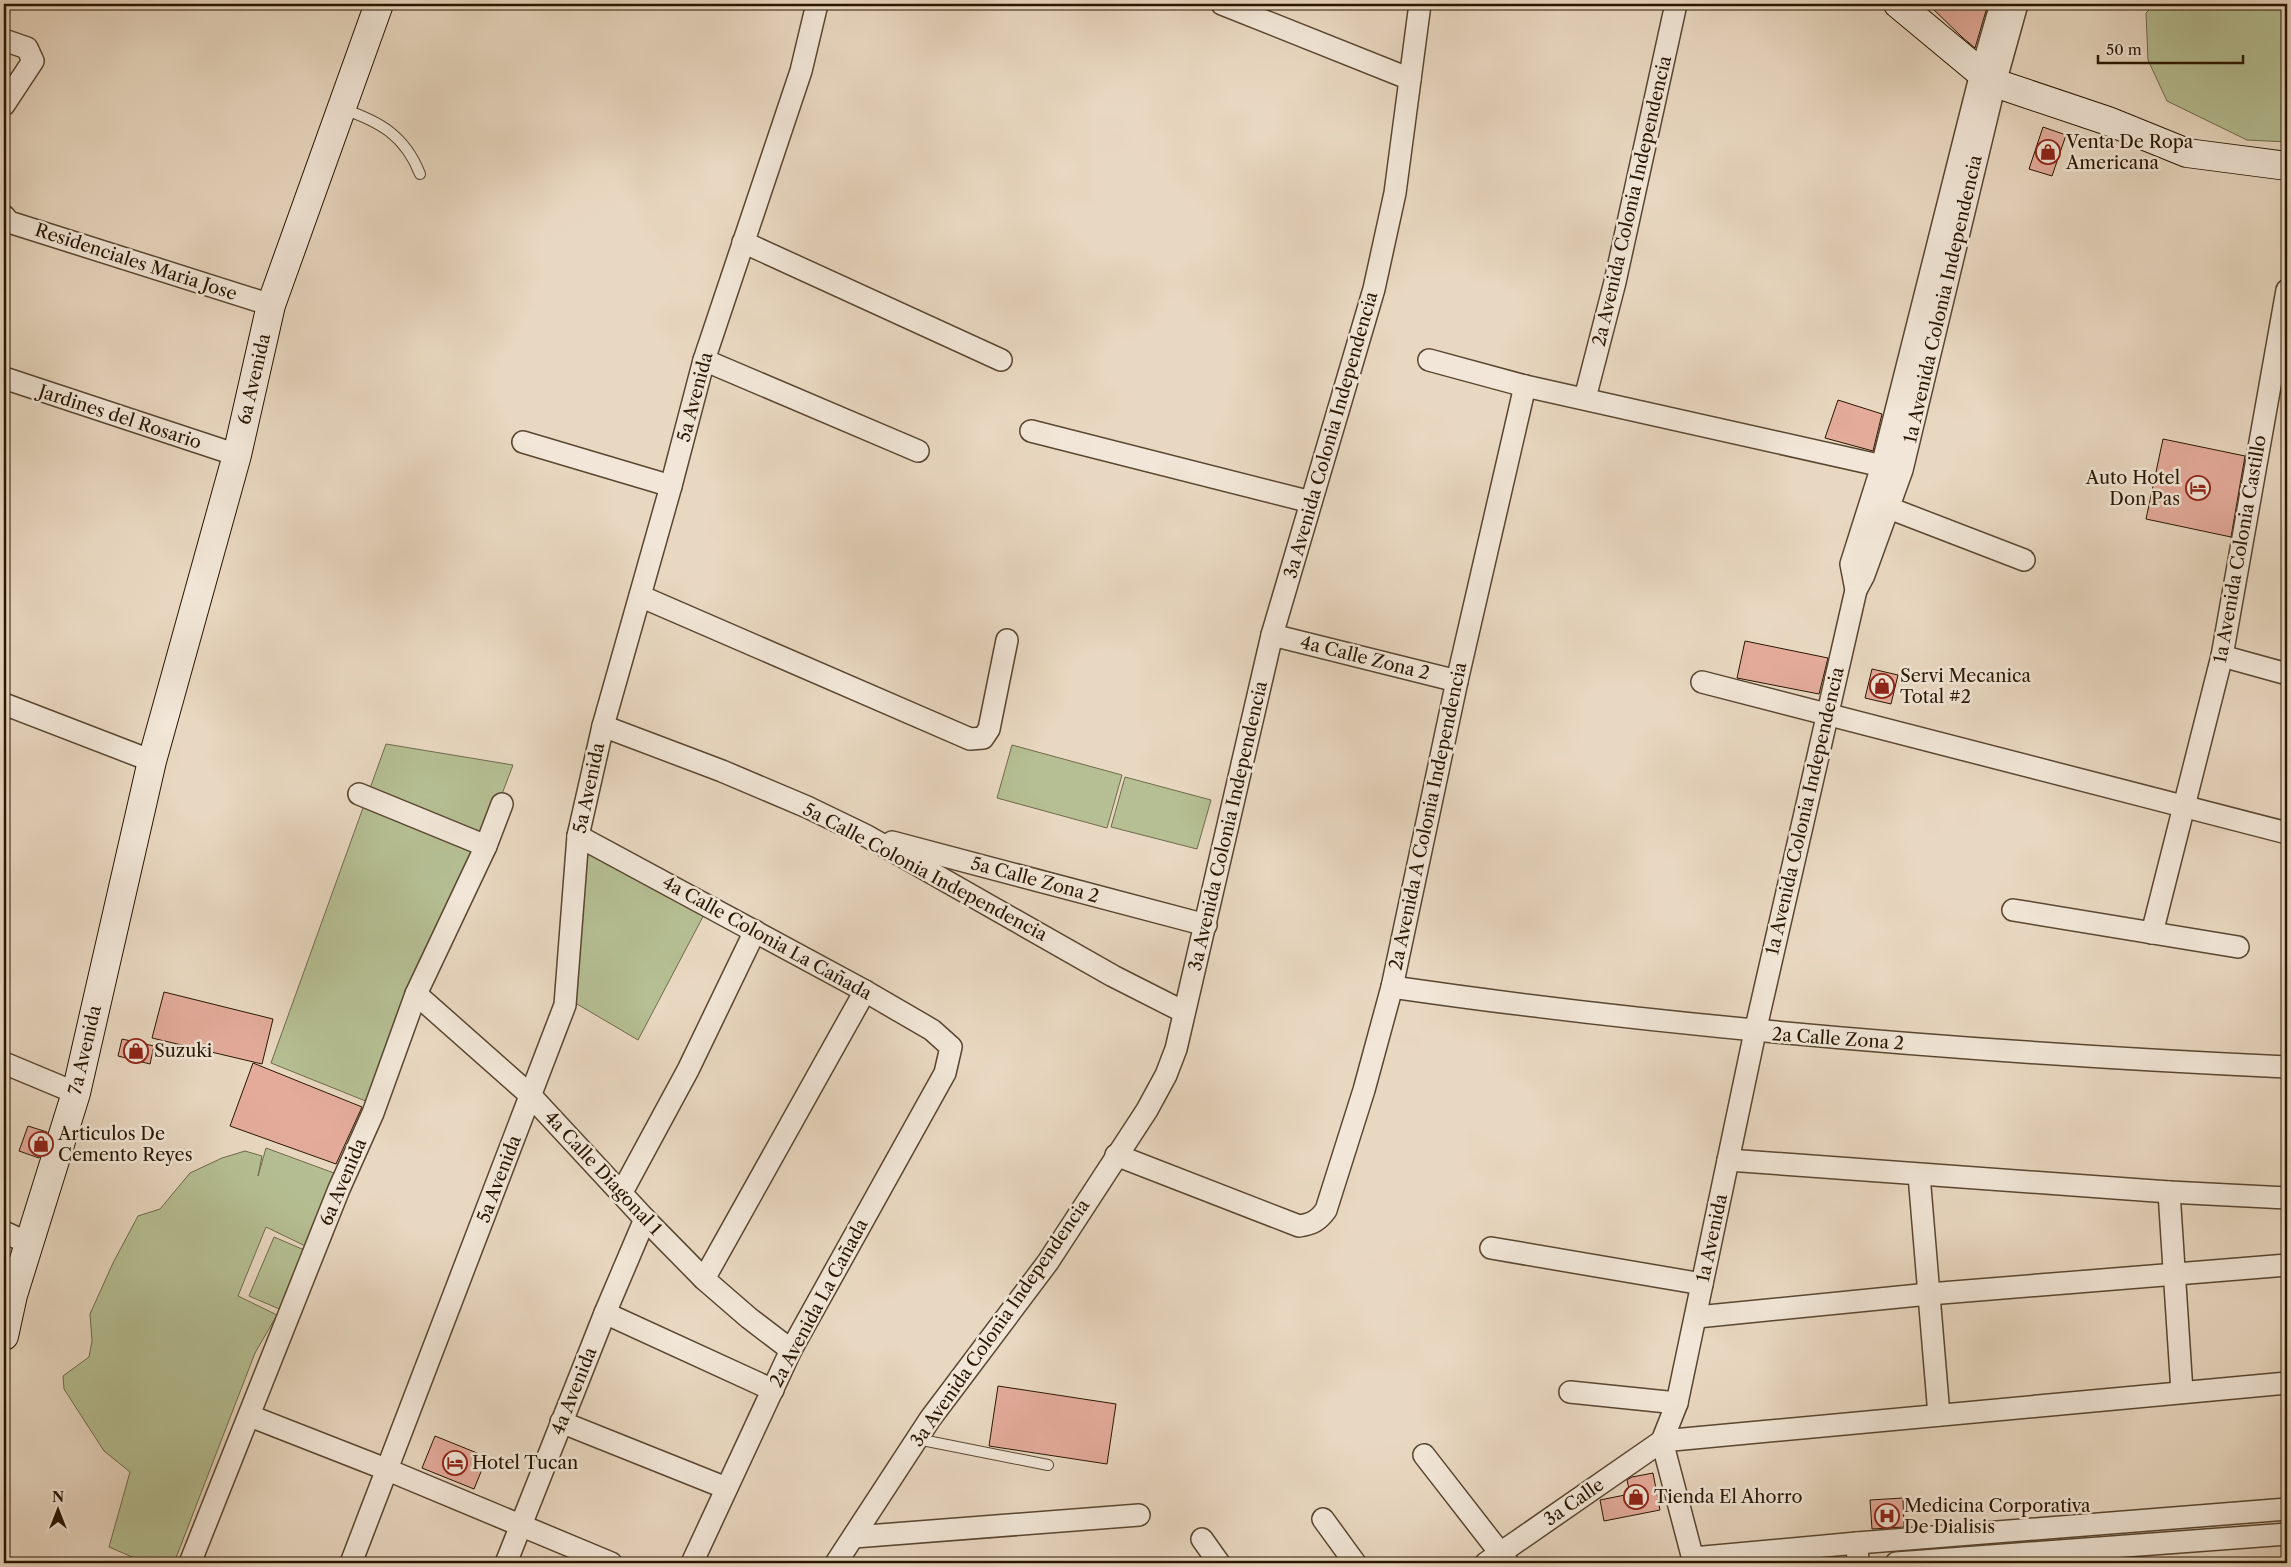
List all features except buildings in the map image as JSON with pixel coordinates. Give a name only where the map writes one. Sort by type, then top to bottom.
[{"type":"street","name":"6a Avenida","points":[[152,761],[237,455],[271,306],[379,4]]},
{"type":"street","name":"5a Avenida","points":[[351,1563],[565,1005],[578,836],[602,726],[671,486],[704,360],[801,71],[817,4]]},
{"type":"street","points":[[1222,4],[1410,78]]},
{"type":"street","name":"3a Avenida Colonia Independencia","points":[[836,1563],[917,1439],[1048,1262],[1147,1110],[1166,1075],[1176,1049],[1272,635],[1374,289],[1395,193],[1420,4]]},
{"type":"street","name":"2a Avenida Colonia Independencia","points":[[1585,398],[1615,282],[1676,4]]},
{"type":"street","points":[[1898,4],[1988,78],[2108,121],[2187,153],[2287,166]]},
{"type":"street","name":"1a Avenida Colonia Independencia","points":[[1754,1032],[1856,590],[1864,575],[1880,503],[1892,468],[1988,78],[2001,4]]},
{"type":"street","name":"1a Avenida Colonia Independencia","points":[[1988,78],[2017,4]]},
{"type":"street","points":[[4,40],[27,48],[33,61],[4,106]]},
{"type":"street","name":"Residenciales Maria Jose","points":[[4,216],[9,222],[271,306]]},
{"type":"street","points":[[743,242],[1001,360]]},
{"type":"street","name":"1a Avenida Colonia Castillo","points":[[2152,933],[2222,656],[2287,293]]},
{"type":"street","points":[[704,360],[918,452]]},
{"type":"street","points":[[1429,360],[1525,386],[1892,468]]},
{"type":"street","name":"Jardines del Rosario","points":[[4,378],[237,455]]},
{"type":"street","name":"2a Avenida A Colonia Independencia","points":[[1116,1155],[1299,1226],[1310,1225],[1318,1220],[1326,1210],[1364,1090],[1392,987],[1457,681],[1525,386]]},
{"type":"street","points":[[1031,431],[1311,502]]},
{"type":"street","points":[[522,442],[671,486]]},
{"type":"street","points":[[1880,503],[2024,560]]},
{"type":"street","points":[[640,596],[970,739],[983,738],[989,729],[1007,640]]},
{"type":"street","name":"4a Calle Zona 2","points":[[1272,635],[1457,681]]},
{"type":"street","points":[[2222,656],[2287,674]]},
{"type":"street","points":[[1702,682],[2287,832]]},
{"type":"street","points":[[4,704],[152,761]]},
{"type":"street","name":"5a Calle Colonia Independencia","points":[[602,726],[722,771],[807,807],[864,835],[1113,976],[1184,1012]]},
{"type":"street","name":"7a Avenida","points":[[4,1336],[13,1295],[76,1093],[152,761]]},
{"type":"street","points":[[359,794],[486,846]]},
{"type":"street","name":"6a Avenida","points":[[190,1563],[339,1189],[373,1113],[416,994],[486,846],[502,804]]},
{"type":"street","name":"5a Calle Zona 2","points":[[864,835],[1206,926]]},
{"type":"street","name":"4a Calle Colonia La Cañada","points":[[578,836],[866,991],[932,1030],[951,1047]]},
{"type":"street","points":[[2013,910],[2238,947]]},
{"type":"street","points":[[622,1192],[688,1070],[755,931]]},
{"type":"street","name":"2a Calle Zona 2","points":[[1392,987],[1754,1032],[2086,1058],[2287,1068]]},
{"type":"street","points":[[704,1279],[866,991]]},
{"type":"street","name":"4a Calle Diagonal 1","points":[[416,994],[530,1095],[645,1219],[704,1279],[748,1318],[791,1350]]},
{"type":"street","name":"1a Avenida","points":[[1662,1441],[1677,1403],[1697,1317],[1702,1284],[1754,1032]]},
{"type":"street","name":"2a Avenida La Cañada","points":[[692,1563],[791,1350],[945,1073],[951,1047]]},
{"type":"street","points":[[4,1063],[76,1093]]},
{"type":"street","points":[[1728,1160],[2169,1192],[2287,1198]]},
{"type":"street","points":[[1919,1174],[1939,1415]]},
{"type":"street","points":[[2169,1192],[2182,1392]]},
{"type":"street","name":"4a Avenida","points":[[506,1563],[561,1422],[645,1219]]},
{"type":"street","points":[[4,1232],[30,1244]]},
{"type":"street","points":[[1491,1248],[1702,1284]]},
{"type":"street","points":[[1697,1317],[1929,1294],[2287,1264]]},
{"type":"street","points":[[605,1314],[773,1390]]},
{"type":"street","points":[[1896,1563],[2155,1545],[2286,1541],[2284,1509],[2153,1518],[2011,1531],[1857,1553],[1693,1561],[1662,1441],[2287,1383]]},
{"type":"street","points":[[1570,1392],[1677,1403]]},
{"type":"street","points":[[250,1416],[388,1470],[611,1563]]},
{"type":"street","points":[[561,1422],[726,1488]]},
{"type":"street","name":"3a Calle","points":[[1498,1560],[1662,1441]]},
{"type":"street","points":[[1424,1455],[1498,1560]]},
{"type":"street","points":[[854,1537],[1139,1515]]},
{"type":"street","points":[[1323,1518],[1355,1563]]},
{"type":"street","points":[[2153,1518],[2155,1545]]},
{"type":"street","points":[[2011,1531],[2013,1555]]},
{"type":"street","points":[[1202,1539],[1219,1563]]},
{"type":"lane","points":[[342,108],[360,114],[395,134],[413,155],[420,174]]},
{"type":"lane","points":[[917,1439],[1048,1465]]},
{"type":"green space","points":[[2155,4],[2287,4],[2287,142],[2247,140],[2167,101],[2148,60],[2146,13]]},
{"type":"green space","points":[[386,744],[513,765],[383,1108],[271,1063]]},
{"type":"green space","points":[[1012,745],[1122,775],[1107,828],[997,798]]},
{"type":"green space","points":[[1125,777],[1211,800],[1197,849],[1111,827]]},
{"type":"green space","points":[[579,840],[707,909],[638,1040],[572,1001]]},
{"type":"green space","points":[[266,1148],[353,1180],[322,1254],[266,1227],[238,1296],[277,1315],[255,1353],[174,1563],[146,1563],[109,1547],[130,1472],[104,1451],[64,1389],[63,1376],[89,1357],[92,1341],[90,1314],[113,1263],[138,1216],[160,1209],[190,1173],[222,1158],[245,1151],[262,1156],[258,1176]]},
{"type":"green space","points":[[274,1237],[309,1252],[284,1311],[249,1296]]},
{"type":"place","name":"Venta De Ropa Americana","points":[[2048,152]]},
{"type":"place","name":"Auto Hotel Don Pas","points":[[2198,488]]},
{"type":"place","name":"Servi Mecanica Total #2","points":[[1882,686]]},
{"type":"place","name":"Suzuki","points":[[136,1051]]},
{"type":"place","name":"Articulos De Cemento Reyes","points":[[41,1144]]},
{"type":"place","name":"Hotel Tucan","points":[[455,1463]]},
{"type":"place","name":"Tienda El Ahorro","points":[[1636,1497]]},
{"type":"place","name":"Medicina Corporativa De Dialisis","points":[[1887,1516]]}]
